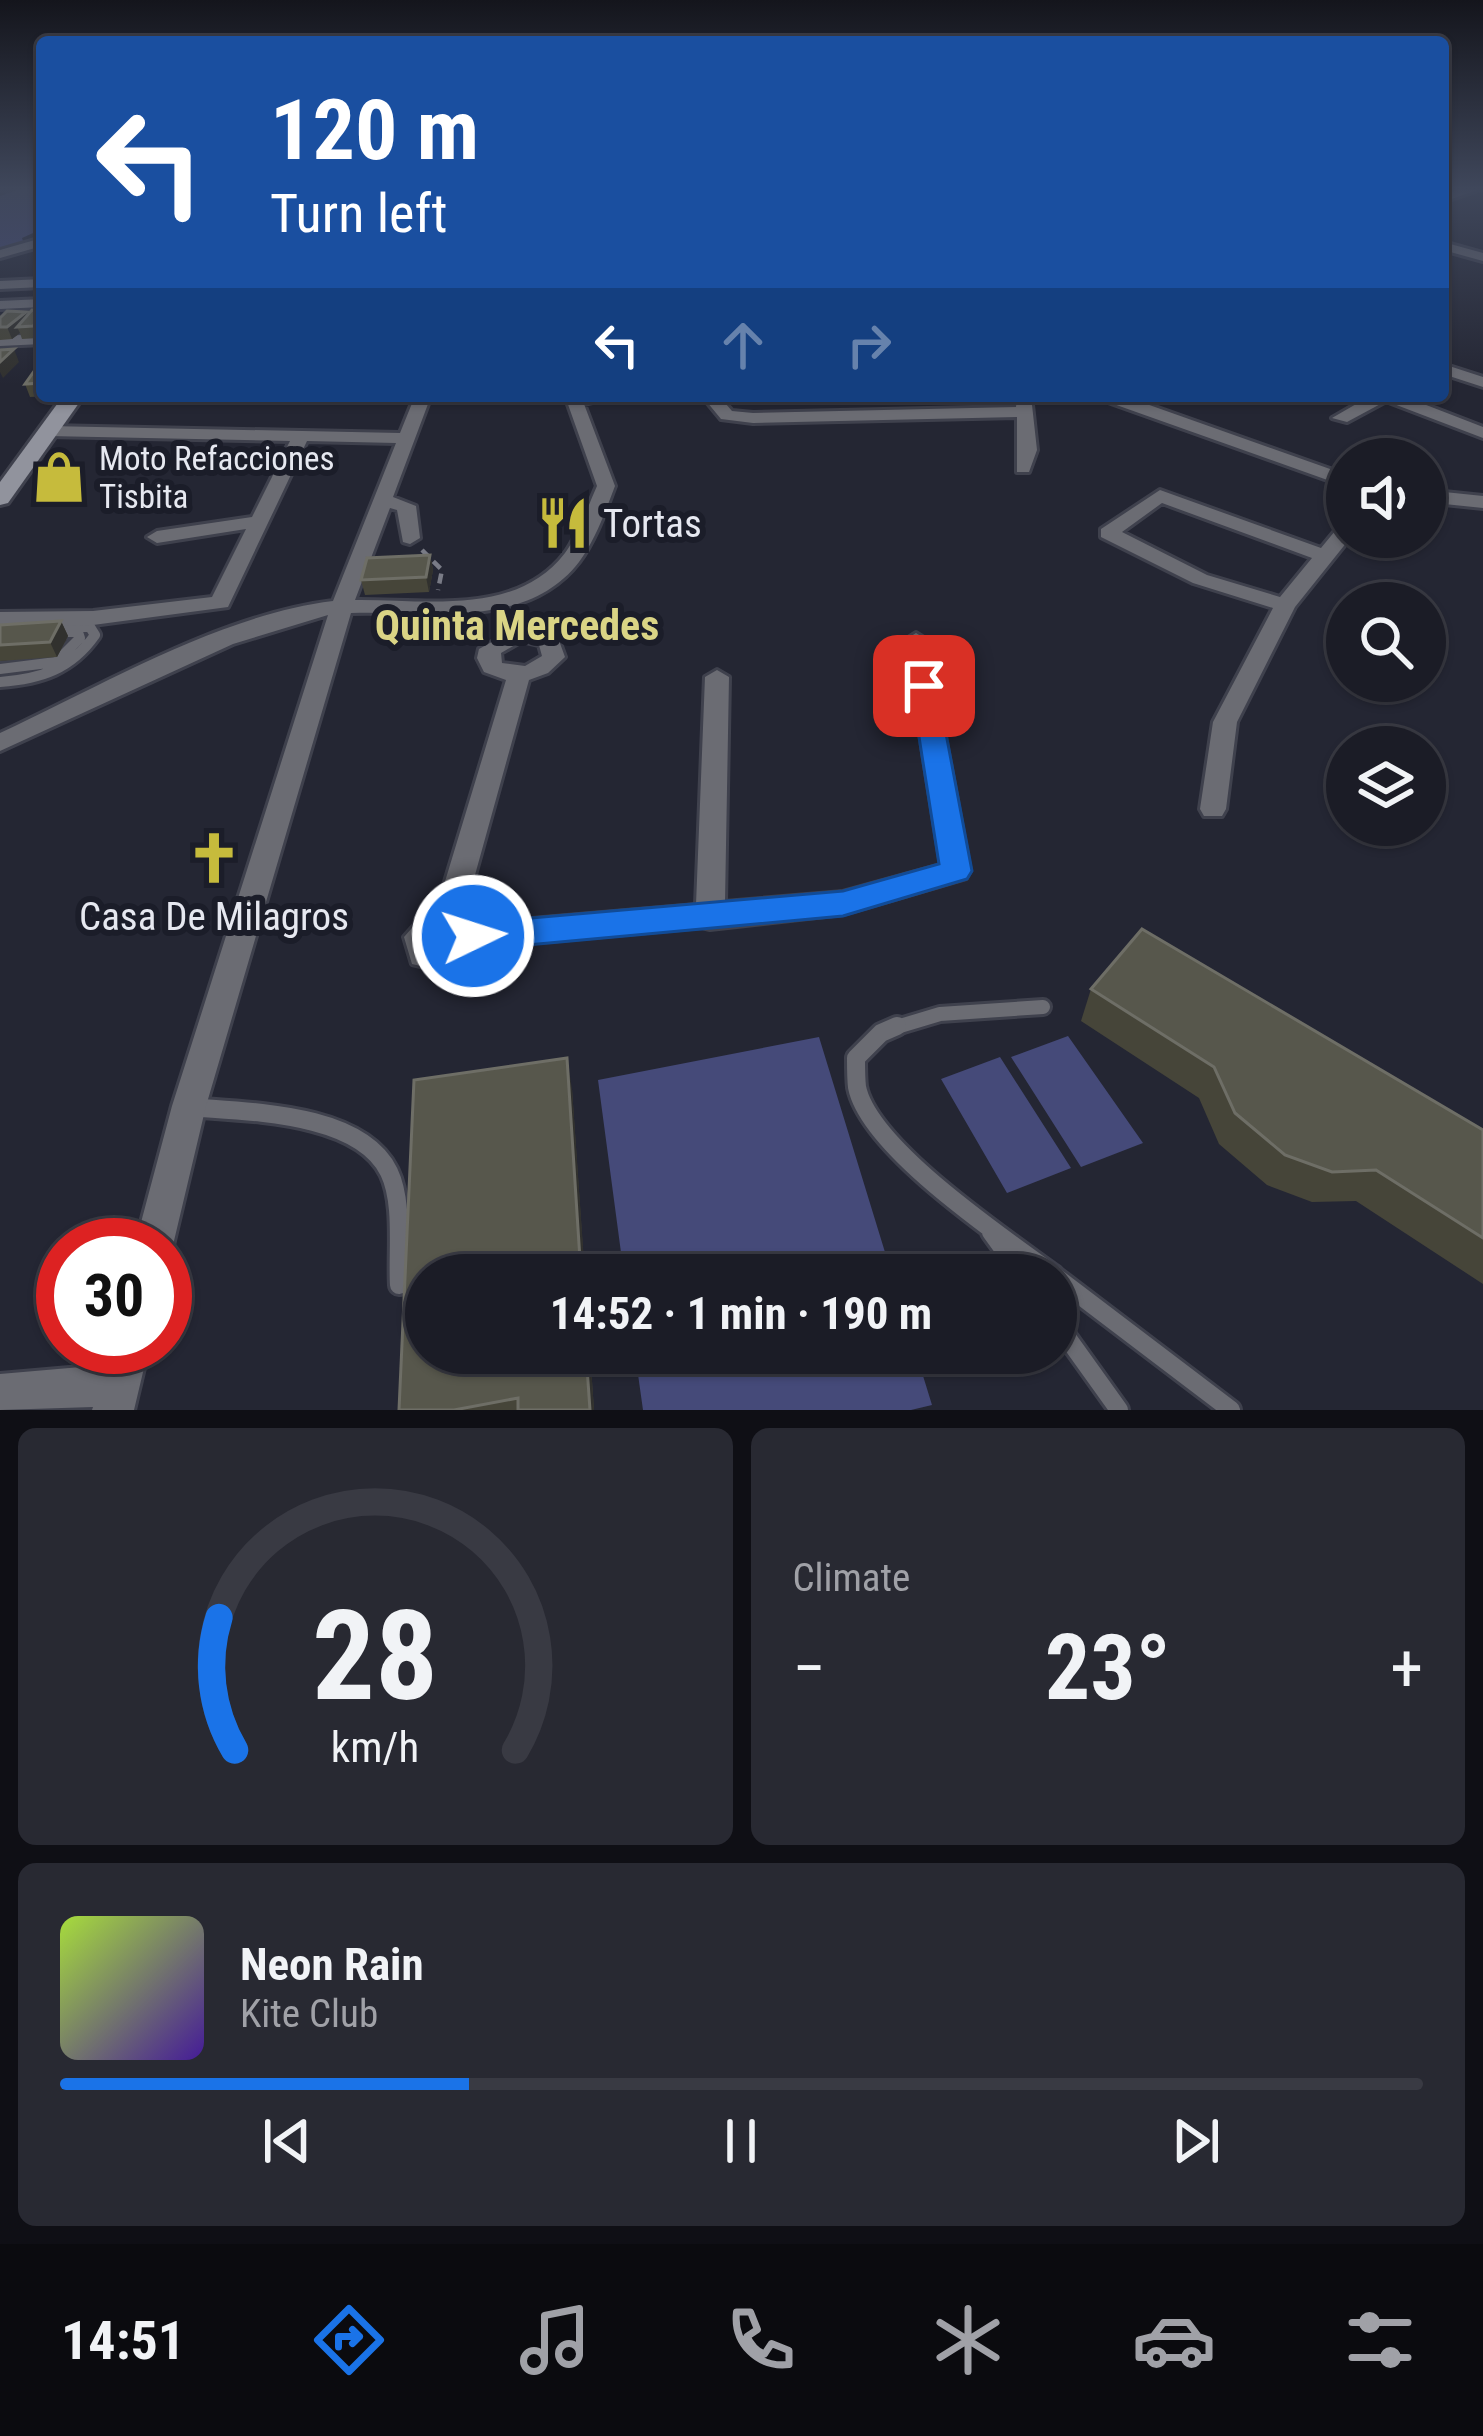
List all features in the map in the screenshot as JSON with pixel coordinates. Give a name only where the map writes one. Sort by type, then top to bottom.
[{"type":"main road","points":[[0,498],[70,402]]},
{"type":"street","points":[[0,272],[36,269]]},
{"type":"street","points":[[0,285],[36,283]]},
{"type":"street","points":[[0,305],[36,303]]},
{"type":"street","points":[[0,341],[36,339]]},
{"type":"street","points":[[1449,371],[1483,382]]},
{"type":"street","points":[[161,1218],[189,1106],[341,609],[405,438],[423,402]]},
{"type":"street","points":[[0,743],[235,635],[308,611],[435,607],[534,591],[576,559],[606,486],[574,402]]},
{"type":"street","points":[[716,402],[728,415],[753,418],[891,405],[1025,404],[1028,450],[1023,468]]},
{"type":"street","points":[[1125,402],[1326,475]]},
{"type":"street","points":[[1341,418],[1373,402]]},
{"type":"street","points":[[1401,402],[1483,433]]},
{"type":"street","points":[[48,431],[405,438]]},
{"type":"street","points":[[0,619],[93,618],[220,602],[302,434]]},
{"type":"street","points":[[1214,809],[1226,722],[1285,605],[1325,556],[1160,496],[1108,533],[1200,579],[1285,605]]},
{"type":"street","points":[[1446,498],[1483,502]]},
{"type":"street","points":[[385,501],[406,506],[410,538]]},
{"type":"street","points":[[157,537],[262,521]]},
{"type":"street","points":[[534,591],[538,635]]},
{"type":"street","points":[[500,640],[538,635],[549,640],[554,657],[534,672],[519,675],[492,667],[488,658],[500,640],[503,599]]},
{"type":"street","points":[[519,675],[461,927],[710,918],[843,903],[956,871],[916,640]]},
{"type":"street","points":[[710,918],[717,677]]},
{"type":"street","points":[[0,1394],[120,1380]]},
{"type":"lane","points":[[0,630],[74,625],[90,627],[95,635],[81,658],[56,674],[0,682]]},
{"type":"lane","points":[[0,669],[62,662],[72,655],[80,638],[78,632],[22,634]]},
{"type":"lane","points":[[1026,1254],[911,1167],[875,1127],[855,1075],[861,1050],[879,1034],[947,1012],[1043,1006]]},
{"type":"lane","points":[[189,1106],[322,1122],[356,1138],[388,1172],[399,1285]]},
{"type":"lane","points":[[984,1222],[1007,1254]]},
{"type":"lane","points":[[1077,1293],[1232,1410]]},
{"type":"lane","points":[[1077,1351],[1119,1410]]},
{"type":"path","points":[[410,538],[442,569]]},
{"type":"shaded area","points":[[1068,1036],[1143,1143],[1081,1167],[1011,1057]]},
{"type":"shaded area","points":[[819,1037],[886,1254],[621,1254],[598,1080]]},
{"type":"shaded area","points":[[1000,1057],[1071,1168],[1007,1193],[941,1079]]},
{"type":"shaded area","points":[[638,1374],[922,1374],[932,1405],[911,1410],[643,1410]]},
{"type":"building","points":[[32,310],[36,310],[36,324],[17,327]]},
{"type":"building","points":[[7,311],[26,312],[0,327],[0,318]]},
{"type":"building","points":[[430,555],[426,577],[361,580],[367,558]]},
{"type":"building","points":[[61,621],[50,642],[0,645],[0,625]]},
{"type":"building","points":[[1142,929],[1483,1130],[1483,1238],[1376,1170],[1332,1172],[1285,1155],[1235,1113],[1214,1067],[1091,989]]},
{"type":"building","points":[[567,1058],[580,1254],[406,1254],[414,1080]]},
{"type":"building","points":[[405,1278],[405,1374],[587,1374],[590,1410],[518,1410],[518,1398],[454,1410],[399,1410]]},
{"type":"place","name":"Moto Refacciones Tisbita","points":[[59,477]]},
{"type":"place","name":"Tortas","points":[[563,523]]},
{"type":"place","name":"Casa De Milagros","points":[[214,858]]},
{"type":"district","name":"Quinta Mercedes","points":[[517,625]]},
{"type":"route","points":[[473,936],[843,903],[956,871],[924,686]]}]
